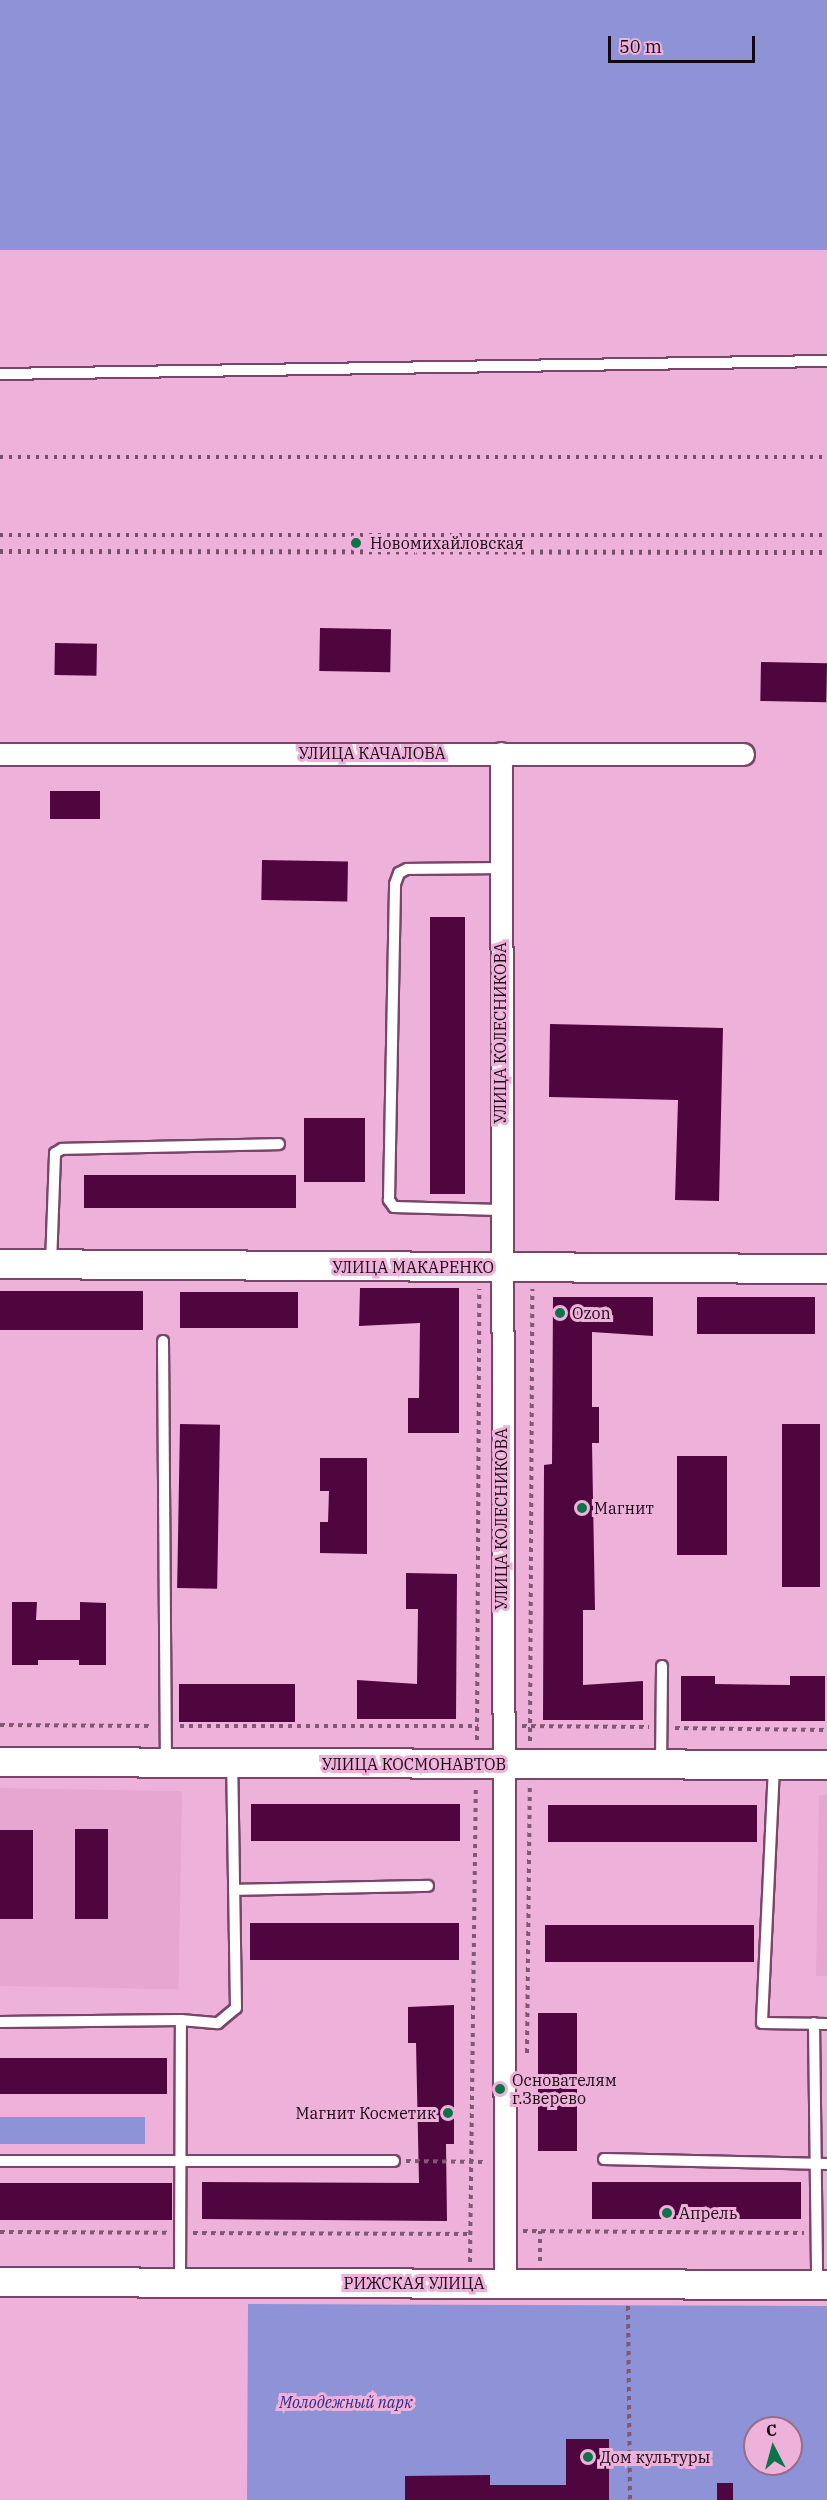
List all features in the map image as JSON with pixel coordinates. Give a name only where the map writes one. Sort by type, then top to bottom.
[{"type":"street","name":"УЛИЦА КОЛЕСНИКОВА","points":[[501,753],[499,1267],[505,2284]]},
{"type":"street","name":"УЛИЦА КАЧАЛОВА","points":[[0,754],[743,754]]},
{"type":"street","name":"УЛИЦА МАКАРЕНКО","points":[[0,1264],[827,1269]]},
{"type":"street","name":"УЛИЦА КОСМОНАВТОВ","points":[[0,1762],[827,1765]]},
{"type":"street","name":"РИЖСКАЯ УЛИЦА","points":[[0,2282],[822,2285]]},
{"type":"lane","points":[[0,374],[827,361]]},
{"type":"lane","points":[[499,1210],[394,1207],[389,1200],[395,884],[399,873],[407,869],[500,868]]},
{"type":"lane","points":[[51,1264],[55,1153],[62,1149],[279,1144]]},
{"type":"lane","points":[[163,1341],[166,1763]]},
{"type":"lane","points":[[662,1666],[662,1765]]},
{"type":"lane","points":[[0,2022],[181,2020],[218,2023],[236,2008],[232,1763]]},
{"type":"lane","points":[[774,1765],[762,2023],[827,2024]]},
{"type":"lane","points":[[234,1890],[428,1886]]},
{"type":"lane","points":[[180,2283],[181,2020]]},
{"type":"lane","points":[[814,2024],[821,2163],[816,2233],[822,2285]]},
{"type":"lane","points":[[604,2159],[821,2163]]},
{"type":"lane","points":[[0,2161],[394,2161]]},
{"type":"path","points":[[0,1725],[502,1726],[827,1730]]},
{"type":"path","points":[[394,2161],[504,2163]]},
{"type":"path","points":[[504,2230],[816,2233]]},
{"type":"path","points":[[0,2232],[471,2234]]},
{"type":"path","points":[[539,2284],[540,2232]]},
{"type":"path","points":[[627,2284],[630,2500]]},
{"type":"shaded area","points":[[0,1788],[182,1791],[179,1989],[0,1986]]},
{"type":"shaded area","points":[[819,1795],[827,1795],[827,1976],[816,1976]]},
{"type":"green space","points":[[0,0],[827,0],[827,250],[0,250]]},
{"type":"green space","points":[[0,2117],[145,2117],[145,2144],[0,2144]]},
{"type":"green space","name":"Молодежный парк","points":[[248,2304],[827,2306],[827,2500],[247,2500]]},
{"type":"building","points":[[320,628],[391,629],[390,672],[319,671]]},
{"type":"building","points":[[55,643],[97,644],[96,676],[54,675]]},
{"type":"building","points":[[761,662],[827,663],[826,702],[760,701]]},
{"type":"building","points":[[50,791],[100,791],[100,819],[50,819]]},
{"type":"building","points":[[262,860],[348,862],[347,901],[261,900]]},
{"type":"building","points":[[430,917],[465,917],[465,1194],[430,1194]]},
{"type":"building","points":[[550,1024],[723,1028],[719,1201],[675,1200],[678,1100],[549,1097]]},
{"type":"building","points":[[304,1118],[365,1118],[365,1182],[304,1182]]},
{"type":"building","points":[[84,1175],[296,1175],[296,1208],[84,1208]]},
{"type":"building","points":[[360,1288],[459,1288],[459,1433],[408,1433],[408,1398],[419,1398],[420,1323],[359,1326]]},
{"type":"building","points":[[0,1291],[143,1291],[143,1330],[0,1330]]},
{"type":"building","points":[[180,1292],[298,1292],[298,1328],[180,1328]]},
{"type":"building","points":[[553,1297],[653,1297],[653,1336],[592,1332],[592,1407],[599,1407],[599,1443],[592,1443],[595,1610],[583,1610],[583,1685],[643,1681],[643,1720],[543,1720],[544,1465],[552,1464]]},
{"type":"building","points":[[697,1297],[815,1297],[815,1334],[697,1334]]},
{"type":"building","points":[[180,1424],[220,1425],[217,1589],[177,1588]]},
{"type":"building","points":[[782,1424],[820,1424],[820,1587],[782,1587]]},
{"type":"building","points":[[677,1456],[727,1456],[727,1555],[677,1555]]},
{"type":"building","points":[[320,1458],[367,1458],[367,1554],[320,1553],[320,1522],[328,1522],[329,1491],[320,1491]]},
{"type":"building","points":[[406,1573],[457,1574],[456,1719],[357,1719],[357,1680],[417,1684],[418,1609],[406,1609]]},
{"type":"building","points":[[12,1602],[37,1602],[36,1620],[80,1620],[80,1602],[106,1603],[106,1665],[79,1665],[79,1660],[38,1660],[38,1665],[12,1665]]},
{"type":"building","points":[[681,1676],[715,1676],[715,1684],[790,1685],[790,1676],[825,1676],[825,1721],[681,1721]]},
{"type":"building","points":[[179,1684],[295,1684],[295,1722],[179,1722]]},
{"type":"building","points":[[251,1804],[460,1804],[460,1841],[251,1841]]},
{"type":"building","points":[[548,1805],[757,1805],[757,1842],[548,1842]]},
{"type":"building","points":[[75,1829],[108,1829],[108,1919],[75,1919]]},
{"type":"building","points":[[0,1830],[33,1830],[33,1919],[0,1919]]},
{"type":"building","points":[[250,1923],[459,1923],[459,1960],[250,1960]]},
{"type":"building","points":[[545,1925],[754,1925],[754,1962],[545,1962]]},
{"type":"building","points":[[454,2005],[454,2144],[446,2144],[447,2221],[202,2219],[202,2182],[419,2183],[416,2043],[408,2043],[408,2007]]},
{"type":"building","points":[[538,2013],[577,2013],[577,2151],[538,2151]]},
{"type":"building","points":[[0,2058],[167,2058],[167,2094],[0,2094]]},
{"type":"building","points":[[592,2182],[801,2182],[801,2219],[592,2219]]},
{"type":"building","points":[[0,2183],[172,2183],[172,2220],[0,2220]]},
{"type":"building","name":"Дом культуры","points":[[566,2439],[609,2439],[609,2500],[405,2500],[405,2476],[490,2475],[490,2485],[566,2485]]},
{"type":"building","points":[[717,2483],[733,2483],[733,2500],[717,2500]]},
{"type":"railway","points":[[0,457],[827,457]]},
{"type":"railway","points":[[0,535],[827,535]]},
{"type":"railway","points":[[0,551],[827,552]]},
{"type":"place","name":"Новомихайловская","points":[[356,543]]},
{"type":"place","name":"Ozon","points":[[560,1313]]},
{"type":"place","name":"Магнит","points":[[582,1508]]},
{"type":"place","name":"Основателям г.Зверево","points":[[500,2089]]},
{"type":"place","name":"Магнит Косметик","points":[[448,2113]]},
{"type":"place","name":"Апрель","points":[[667,2213]]},
{"type":"place","name":"Дом культуры","points":[[588,2457]]}]
